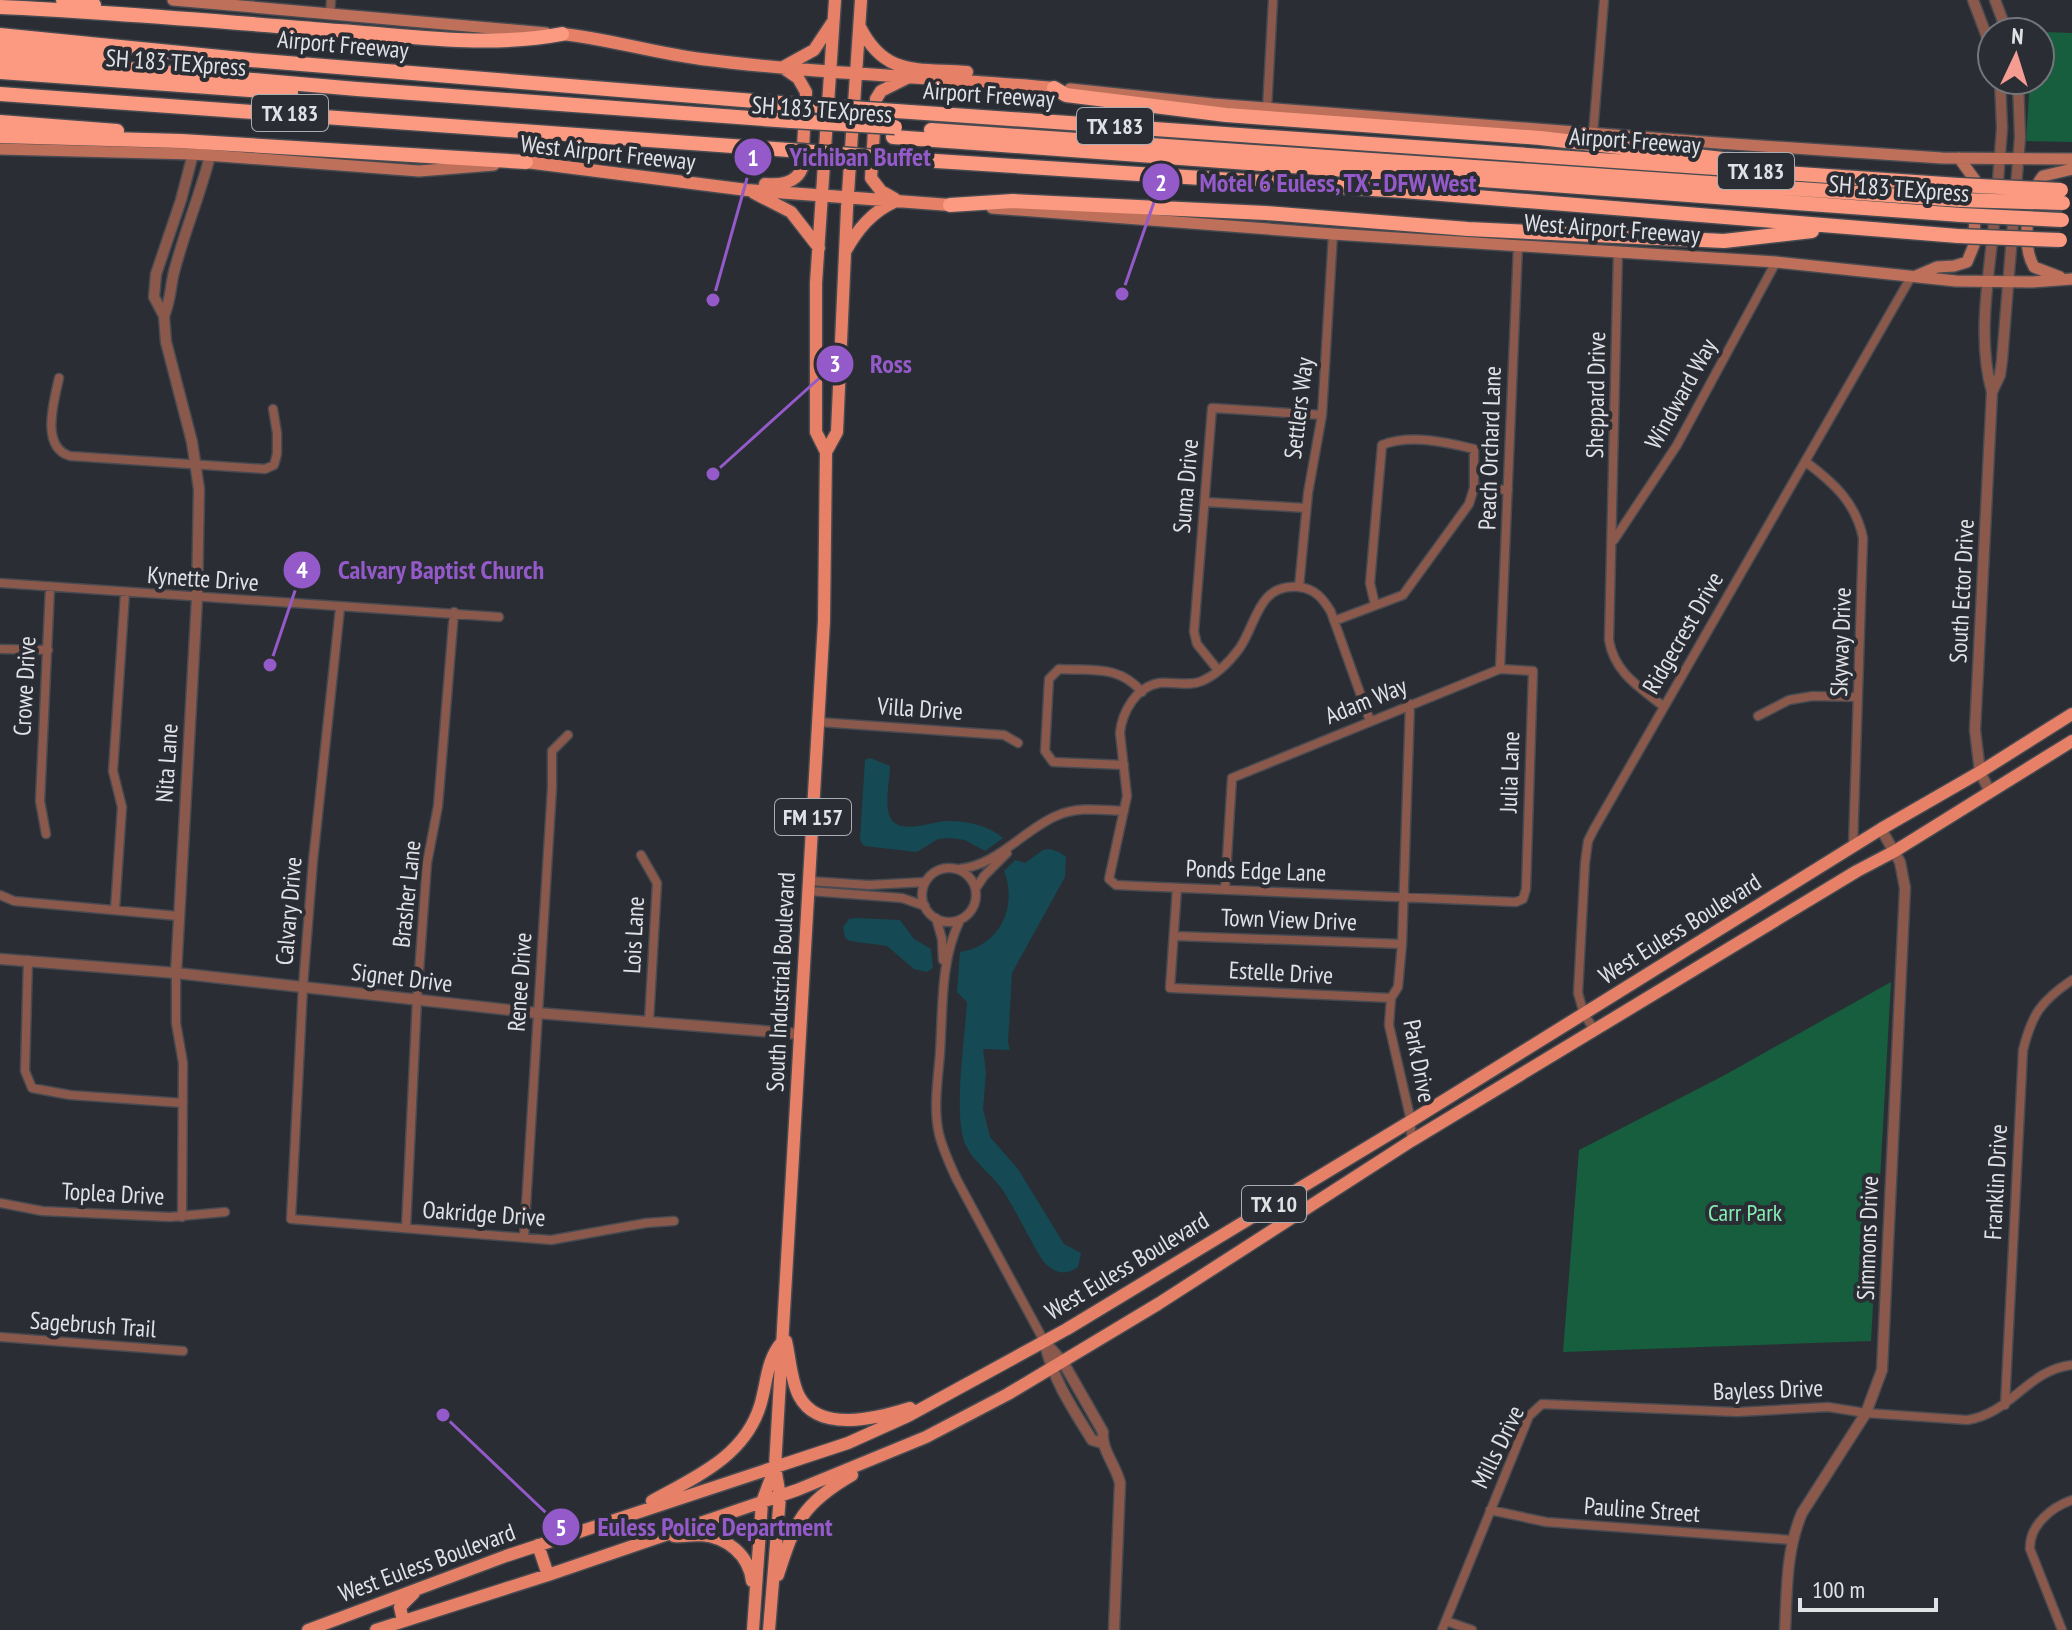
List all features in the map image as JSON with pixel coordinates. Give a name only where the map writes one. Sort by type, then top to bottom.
[{"type":"highway","points":[[63,0],[125,12]]},
{"type":"highway","points":[[0,7],[125,12],[427,38],[534,39],[562,34]]},
{"type":"highway","name":"Airport Freeway","points":[[0,35],[148,51],[792,104],[1960,192],[2067,196]]},
{"type":"highway","points":[[0,48],[89,56],[148,51]]},
{"type":"highway","name":"SH 183 TEXpress","points":[[0,58],[791,125]]},
{"type":"highway","name":"SH 183 TEXpress","points":[[0,72],[894,132],[1961,215],[2067,220]]},
{"type":"highway","points":[[1054,88],[1066,95],[1226,115],[1540,138],[1702,157],[1905,174],[1960,192]]},
{"type":"highway","name":"TX 183","points":[[0,94],[889,158],[1404,191],[1958,236],[2066,240]]},
{"type":"highway","points":[[0,122],[337,150]]},
{"type":"highway","name":"SH 183 TEXpress","points":[[894,132],[1960,192]]},
{"type":"highway","points":[[0,136],[181,141],[526,162]]},
{"type":"highway","points":[[950,205],[1013,201],[1724,241],[1846,227]]},
{"type":"main road","name":"Airport Freeway","points":[[173,0],[562,34],[701,59],[856,74]]},
{"type":"main road","name":"FM 157","points":[[831,72],[835,0]]},
{"type":"main road","name":"FM 157","points":[[856,74],[861,0]]},
{"type":"main road","points":[[741,189],[753,183],[776,185],[800,176],[806,92],[798,78],[782,67],[814,50],[834,20]]},
{"type":"main road","points":[[859,24],[879,56],[894,65],[969,73],[988,82]]},
{"type":"main road","name":"South Industrial Boulevard","points":[[769,1630],[780,1496],[775,1467],[782,1323],[824,621],[826,452],[816,432],[816,283],[831,72]]},
{"type":"main road","points":[[856,74],[988,82],[1267,109],[1593,134],[1959,158],[2072,159]]},
{"type":"main road","name":"South Industrial Boulevard","points":[[826,452],[837,432],[856,74]]},
{"type":"main road","points":[[897,200],[881,191],[871,178],[876,99],[881,91],[909,77]]},
{"type":"main road","name":"West Airport Freeway","points":[[0,149],[193,154],[419,171],[526,162],[741,189],[950,205],[1333,234],[1776,262],[1911,277],[1989,282],[2070,280]]},
{"type":"main road","points":[[1911,277],[1937,267],[1967,262],[1973,252],[1975,180],[1959,158]]},
{"type":"main road","points":[[2070,280],[2046,274],[2034,267],[2027,256],[2030,197],[2037,182],[2048,173],[2072,169]]},
{"type":"main road","points":[[741,189],[791,212],[819,248]]},
{"type":"main road","points":[[845,251],[869,219],[897,200]]},
{"type":"main road","name":"West Euless Boulevard","points":[[308,1630],[630,1513],[848,1443],[940,1398],[1044,1341],[1411,1121],[2072,714]]},
{"type":"main road","name":"West Euless Boulevard","points":[[376,1630],[780,1496],[895,1451],[1008,1394],[1158,1304],[1411,1141],[1895,851],[2072,741]]},
{"type":"main road","points":[[782,1323],[798,1395],[813,1411],[828,1418],[864,1419],[940,1398]]},
{"type":"main road","points":[[630,1513],[721,1462],[734,1451],[755,1419],[772,1353],[782,1342]]},
{"type":"main road","points":[[770,1601],[799,1521],[815,1499],[895,1451]]},
{"type":"main road","name":"South Industrial Boulevard","points":[[753,1630],[762,1502],[775,1467]]},
{"type":"main road","points":[[667,1535],[716,1538],[741,1553],[751,1571],[755,1609]]},
{"type":"main road","points":[[538,1545],[548,1575]]},
{"type":"main road","points":[[403,1621],[400,1607],[416,1590]]},
{"type":"street","points":[[330,13],[331,0]]},
{"type":"street","points":[[1267,109],[1273,0]]},
{"type":"street","points":[[1593,134],[1604,0]]},
{"type":"street","name":"South Ector Drive","points":[[1989,790],[1980,772],[1975,730],[1992,392],[1986,372],[1985,338],[2002,96]]},
{"type":"street","name":"South Ector Drive","points":[[1992,392],[2000,375],[2018,160],[2019,96]]},
{"type":"street","name":"Nita Lane","points":[[182,1217],[183,1063],[176,1023],[176,973],[200,535],[196,466],[183,402],[166,342],[164,316],[154,297],[156,274],[193,154]]},
{"type":"street","name":"Nita Lane","points":[[164,316],[171,297],[173,276],[210,156]]},
{"type":"street","name":"Settlers Way","points":[[1299,587],[1306,508],[1322,415],[1333,234]]},
{"type":"street","name":"Peach Orchard Lane","points":[[1500,669],[1518,246]]},
{"type":"street","name":"Sheppard Drive","points":[[1618,251],[1609,611],[1611,653],[1619,669],[1663,706]]},
{"type":"street","name":"Windward Way","points":[[1613,540],[1677,445],[1776,262]]},
{"type":"street","name":"Ridgecrest Drive","points":[[1595,1031],[1584,1014],[1578,993],[1588,841],[1911,277]]},
{"type":"street","points":[[59,378],[51,426],[52,440],[62,453],[257,470],[274,465],[277,454],[273,409]]},
{"type":"street","name":"Suma Drive","points":[[1218,670],[1197,644],[1194,632],[1212,408],[1322,415]]},
{"type":"street","points":[[1334,621],[1403,595],[1469,504],[1474,488],[1474,449],[1410,440],[1396,440],[1382,445],[1370,583],[1375,605]]},
{"type":"street","name":"Skyway Drive","points":[[1806,462],[1838,488],[1851,505],[1860,526],[1864,553],[1853,847]]},
{"type":"street","points":[[1474,488],[1508,490]]},
{"type":"street","points":[[1205,502],[1306,508]]},
{"type":"street","name":"Kynette Drive","points":[[0,583],[197,599],[499,617]]},
{"type":"street","points":[[959,869],[982,863],[1056,816],[1078,809],[1124,811],[1127,788],[1121,722],[1129,703],[1160,683],[1199,683],[1218,670],[1240,647],[1267,595],[1278,589],[1299,587],[1314,591],[1324,600],[1370,721]]},
{"type":"street","name":"Crowe Drive","points":[[46,834],[40,801],[50,588]]},
{"type":"street","points":[[115,909],[122,807],[113,771],[125,593]]},
{"type":"street","name":"Calvary Drive","points":[[291,1219],[313,861],[340,608]]},
{"type":"street","name":"Brasher Lane","points":[[406,1228],[427,863],[438,806],[454,612]]},
{"type":"street","points":[[0,649],[48,650]]},
{"type":"street","points":[[1124,765],[1053,762],[1047,757],[1049,679],[1059,669],[1113,671],[1132,680],[1142,692]]},
{"type":"street","name":"Adam Way","points":[[1225,890],[1232,778],[1500,669]]},
{"type":"street","name":"Julia Lane","points":[[1500,669],[1533,671],[1526,889],[1523,899],[1516,902]]},
{"type":"street","points":[[1758,716],[1789,700],[1813,696],[1858,697]]},
{"type":"street","name":"Park Drive","points":[[1410,704],[1402,944],[1398,987],[1391,998],[1391,1038],[1411,1121],[1411,1141]]},
{"type":"street","name":"Villa Drive","points":[[818,722],[1004,735],[1018,743]]},
{"type":"street","name":"Renee Drive","points":[[524,1238],[552,751],[568,735]]},
{"type":"street","name":"Ponds Edge Lane","points":[[1124,811],[1109,879],[1116,885],[1516,902]]},
{"type":"street","name":"Simmons Drive","points":[[1785,1630],[1792,1540],[1802,1513],[1866,1413],[1882,1370],[1905,888],[1900,862],[1881,829]]},
{"type":"street","points":[[976,888],[1013,846]]},
{"type":"street","name":"Lois Lane","points":[[641,855],[657,883],[649,1021]]},
{"type":"street","points":[[925,906],[922,890],[936,871],[951,867],[959,869],[972,880],[976,888],[972,910],[960,920],[952,922],[936,918]]},
{"type":"street","points":[[809,886],[925,882]]},
{"type":"street","points":[[809,886],[902,898],[925,906],[936,918],[942,939],[944,973],[938,1131],[945,1156],[957,1180],[1044,1341],[1063,1362],[1103,1432],[1102,1443],[1116,1468],[1121,1501],[1114,1630]]},
{"type":"street","points":[[1175,936],[1177,888]]},
{"type":"street","points":[[0,895],[14,901],[178,916]]},
{"type":"street","points":[[944,973],[951,941],[960,920]]},
{"type":"street","name":"Town View Drive","points":[[1175,936],[1402,944]]},
{"type":"street","name":"Estelle Drive","points":[[1175,936],[1170,988],[1391,998]]},
{"type":"street","name":"Signet Drive","points":[[0,959],[176,973],[537,1013],[800,1034]]},
{"type":"street","points":[[28,960],[25,1071],[32,1088],[70,1095],[183,1103]]},
{"type":"street","name":"Franklin Drive","points":[[2005,1405],[2023,1050],[2038,1009],[2051,994],[2072,980]]},
{"type":"street","name":"Toplea Drive","points":[[0,1203],[42,1211],[182,1217],[225,1212]]},
{"type":"street","name":"Oakridge Drive","points":[[291,1219],[551,1240],[674,1221]]},
{"type":"street","name":"Sagebrush Trail","points":[[0,1337],[183,1351]]},
{"type":"street","points":[[1044,1341],[1051,1369],[1092,1440],[1102,1443]]},
{"type":"street","name":"Bayless Drive","points":[[1545,1403],[1711,1412],[1828,1407],[1866,1413],[1967,1420],[1983,1418],[2005,1405],[2045,1372],[2072,1365]]},
{"type":"street","name":"Mills Drive","points":[[1444,1626],[1529,1416],[1545,1403]]},
{"type":"street","points":[[2059,1629],[2030,1542],[2047,1514],[2072,1500]]},
{"type":"street","name":"Pauline Street","points":[[1490,1510],[1546,1522],[1792,1540]]},
{"type":"street","points":[[1444,1626],[1472,1630]]},
{"type":"green space","points":[[2056,32],[2072,33],[2072,142],[2026,141],[2029,96],[2056,96]]},
{"type":"green space","name":"Carr Park","points":[[1891,982],[1871,1341],[1563,1352],[1579,1150],[1723,1076]]},
{"type":"water","points":[[870,758],[890,766],[887,806],[895,823],[909,827],[942,821],[963,822],[985,827],[1003,838],[985,851],[965,840],[950,838],[938,839],[917,852],[864,846],[860,840],[865,760]]},
{"type":"water","points":[[1050,849],[1066,857],[1065,877],[1012,973],[1010,1050],[983,1049],[986,1072],[983,1109],[990,1137],[1018,1169],[1064,1244],[1081,1253],[1078,1267],[1063,1272],[1043,1261],[1004,1192],[969,1151],[960,1114],[967,1002],[957,992],[960,952],[986,942],[1002,922],[1009,898],[1004,871],[1015,860],[1025,863],[1043,850]]},
{"type":"water","points":[[849,919],[900,920],[914,939],[931,949],[933,968],[927,972],[914,969],[887,946],[845,938],[843,927]]},
{"type":"place","name":"Motel 6 Euless, TX - DFW West","points":[[1122,294]]},
{"type":"place","name":"Yichiban Buffet","points":[[713,300]]},
{"type":"place","name":"Ross","points":[[713,474]]},
{"type":"place","name":"Calvary Baptist Church","points":[[270,665]]},
{"type":"place","name":"Euless Police Department","points":[[443,1415]]}]
